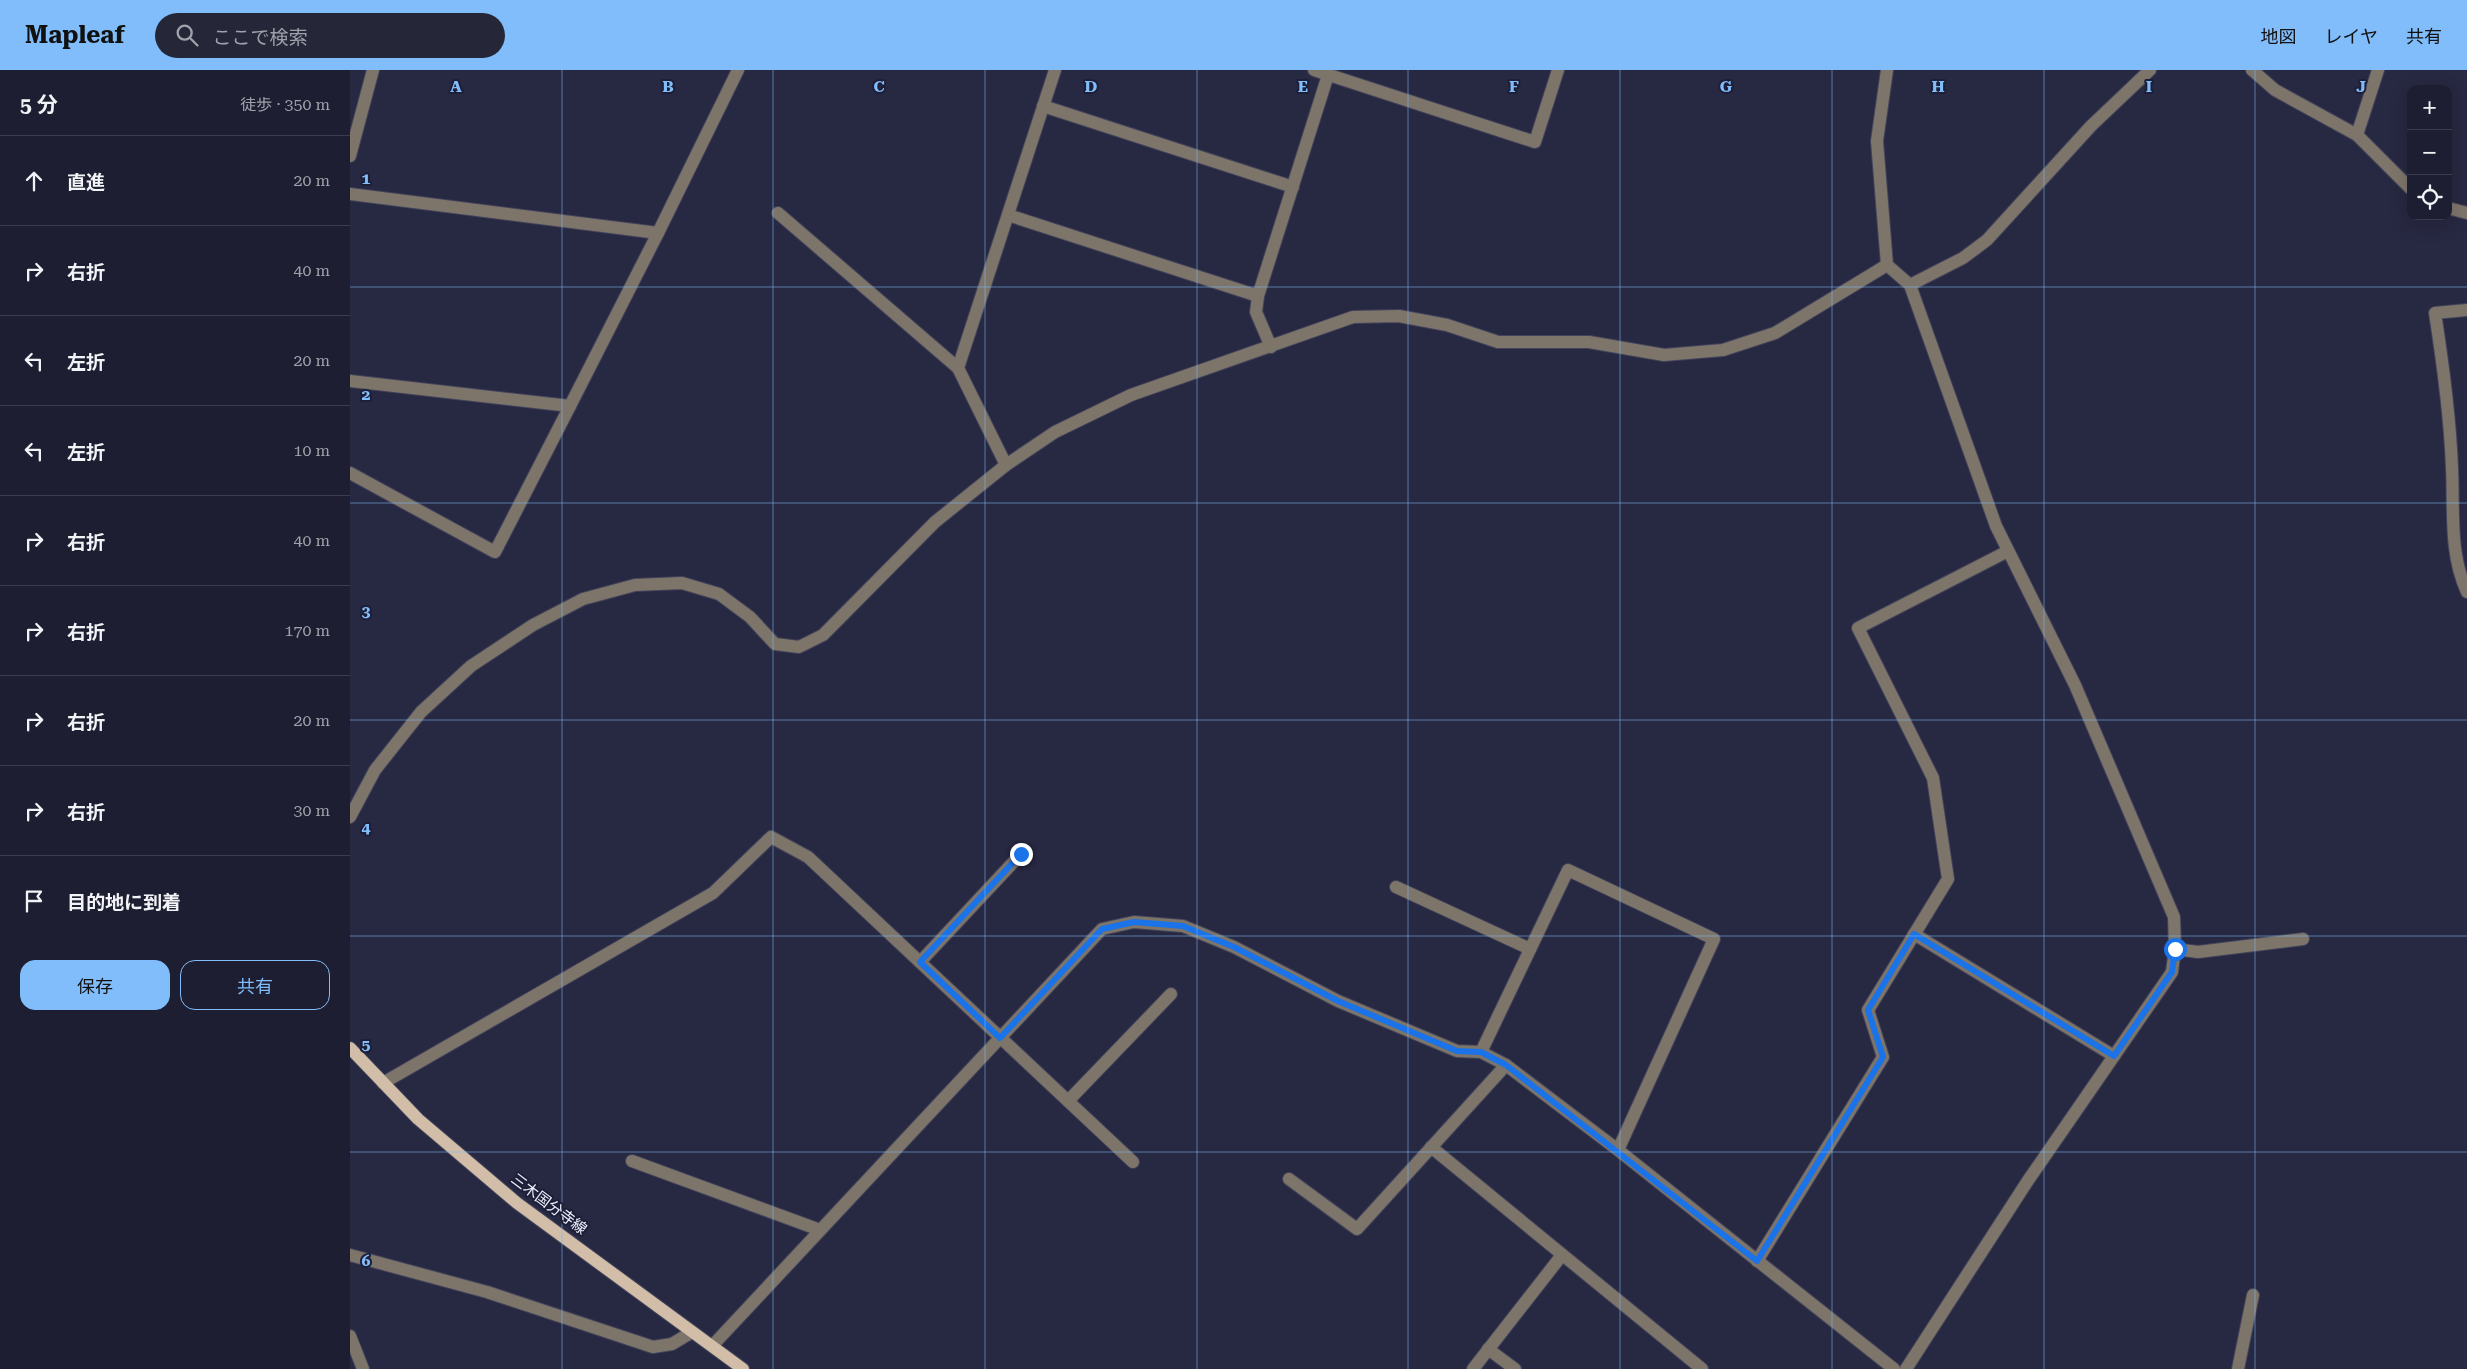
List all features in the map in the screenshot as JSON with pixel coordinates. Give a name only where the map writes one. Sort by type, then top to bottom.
[{"type":"main road","name":"三木国分寺線","points":[[350,1048],[418,1119],[518,1203],[743,1369]]},
{"type":"street","points":[[350,156],[373,70]]},
{"type":"street","points":[[350,473],[495,552],[658,233],[738,70]]},
{"type":"street","points":[[958,368],[1055,70]]},
{"type":"street","points":[[1314,70],[1535,142],[1558,70]]},
{"type":"street","points":[[1887,70],[1877,141],[1887,265],[1910,285],[1996,526],[2075,685],[2174,918],[2175,949],[2172,972],[2027,1182],[1906,1369]]},
{"type":"street","points":[[1910,285],[1963,258],[1987,240],[2091,126],[2150,70]]},
{"type":"street","points":[[2252,70],[2275,90],[2357,135],[2407,186]]},
{"type":"street","points":[[2357,135],[2378,70]]},
{"type":"street","points":[[1270,348],[1256,312],[1258,296],[1328,74]]},
{"type":"street","points":[[1044,106],[1292,186]]},
{"type":"street","points":[[350,194],[658,233]]},
{"type":"street","points":[[2452,209],[2467,213]]},
{"type":"street","points":[[778,213],[958,368],[1006,465]]},
{"type":"street","points":[[1008,215],[1258,296]]},
{"type":"street","points":[[350,817],[375,770],[421,712],[471,666],[533,624],[582,599],[635,585],[682,583],[718,594],[750,618],[775,644],[799,647],[823,634],[935,522],[1006,465],[1055,432],[1131,395],[1270,348],[1353,317],[1399,316],[1447,325],[1498,342],[1588,342],[1664,355],[1723,350],[1774,333],[1887,265]]},
{"type":"street","points":[[2467,310],[2435,313],[2449,423],[2454,546],[2467,592]]},
{"type":"street","points":[[350,381],[570,406]]},
{"type":"street","points":[[1757,1261],[1883,1057],[1868,1010],[1948,879],[1933,778],[1858,628],[2008,551]]},
{"type":"street","points":[[383,1083],[713,893],[771,837],[808,857],[1133,1162]]},
{"type":"street","points":[[920,962],[1021,854]]},
{"type":"street","points":[[1481,1052],[1568,870],[1714,939],[1618,1150]]},
{"type":"street","points":[[1396,887],[1530,949]]},
{"type":"street","points":[[713,1346],[1102,929],[1134,922],[1183,926],[1234,947],[1338,1001],[1457,1051],[1481,1052],[1506,1065],[1618,1150],[1894,1369]]},
{"type":"street","points":[[1914,934],[2114,1056]]},
{"type":"street","points":[[2175,949],[2198,952],[2304,939]]},
{"type":"street","points":[[1068,1101],[1171,994]]},
{"type":"street","points":[[1289,1179],[1357,1229],[1506,1065]]},
{"type":"street","points":[[1431,1147],[1702,1369]]},
{"type":"street","points":[[632,1161],[820,1230]]},
{"type":"street","points":[[350,1255],[487,1292],[654,1347],[672,1344],[692,1332]]},
{"type":"street","points":[[1473,1369],[1562,1255]]},
{"type":"street","points":[[2238,1369],[2252,1295]]},
{"type":"street","points":[[350,1336],[363,1369]]},
{"type":"street","points":[[1488,1349],[1515,1369]]},
{"type":"route","points":[[1021,854],[920,962],[1000,1038],[1102,929],[1134,922],[1183,926],[1234,947],[1338,1001],[1457,1051],[1481,1052],[1506,1065],[1618,1150],[1757,1261],[1883,1057],[1868,1010],[1914,934],[2114,1056],[2172,972],[2175,949]]}]
